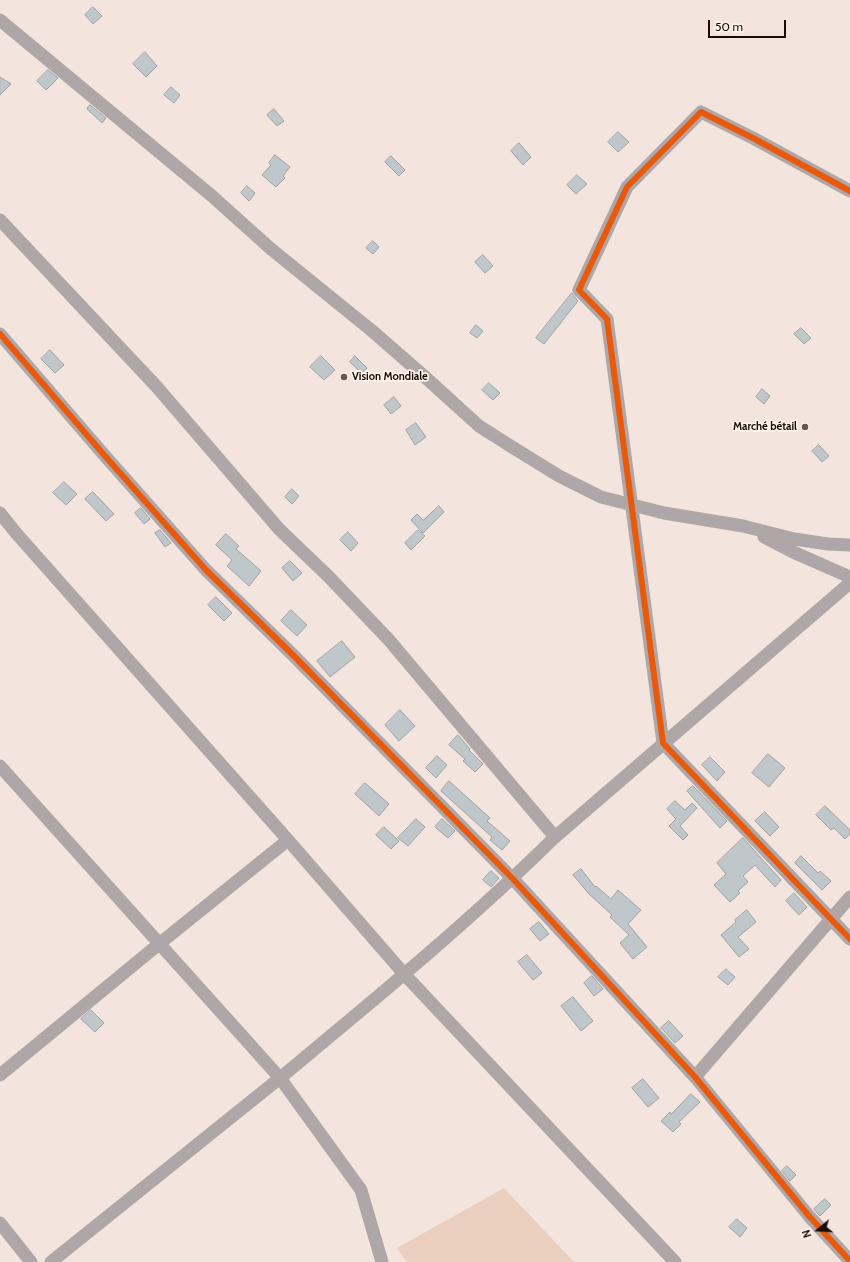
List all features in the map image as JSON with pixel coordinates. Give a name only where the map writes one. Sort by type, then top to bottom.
[{"type":"street","points":[[0,20],[212,196],[271,249],[371,330],[479,426],[558,476],[601,497],[664,514],[742,526],[794,539],[828,544],[850,545]]},
{"type":"street","points":[[850,191],[753,138],[701,112],[627,187],[579,290],[607,319],[663,743],[830,920],[850,939]]},
{"type":"street","points":[[0,220],[156,386],[279,529],[329,577],[389,640],[555,837]]},
{"type":"street","points":[[0,334],[206,570],[291,653],[513,879],[695,1077],[809,1216],[850,1261]]},
{"type":"street","points":[[0,513],[405,975],[674,1262]]},
{"type":"street","points":[[742,526],[793,552],[850,578]]},
{"type":"street","points":[[0,532],[16,533]]},
{"type":"street","points":[[50,1262],[280,1078],[405,975],[513,879],[555,837],[850,583]]},
{"type":"street","points":[[0,766],[280,1078],[361,1190],[382,1262]]},
{"type":"street","points":[[0,1075],[288,840]]},
{"type":"street","points":[[695,1077],[850,897]]},
{"type":"street","points":[[0,1223],[31,1262]]},
{"type":"shaded area","points":[[504,1188],[574,1262],[407,1262],[397,1248]]},
{"type":"building","points":[[93,7],[102,16],[93,24],[85,15]]},
{"type":"building","points":[[145,52],[157,66],[146,77],[133,64]]},
{"type":"building","points":[[48,70],[58,78],[46,90],[37,81]]},
{"type":"building","points":[[0,77],[11,84],[0,95]]},
{"type":"building","points":[[171,87],[180,95],[174,103],[164,95]]},
{"type":"building","points":[[90,105],[106,118],[102,123],[87,109]]},
{"type":"building","points":[[274,109],[284,121],[277,126],[267,115]]},
{"type":"building","points":[[618,132],[629,142],[618,152],[608,142]]},
{"type":"building","points":[[519,143],[531,157],[523,165],[511,151]]},
{"type":"building","points":[[275,155],[290,167],[283,176],[285,178],[276,187],[262,175],[271,165],[269,163]]},
{"type":"building","points":[[391,156],[405,170],[399,176],[385,162]]},
{"type":"building","points":[[577,175],[587,184],[576,194],[567,185]]},
{"type":"building","points":[[247,186],[255,193],[249,201],[241,193]]},
{"type":"building","points":[[373,241],[379,247],[373,254],[366,248]]},
{"type":"building","points":[[483,255],[493,266],[485,273],[475,262]]},
{"type":"building","points":[[572,293],[578,301],[544,344],[536,338]]},
{"type":"building","points":[[476,325],[483,331],[477,338],[470,333]]},
{"type":"building","points":[[801,328],[811,338],[804,344],[794,334]]},
{"type":"building","points":[[50,350],[64,365],[55,373],[41,359]]},
{"type":"building","points":[[321,356],[335,370],[324,380],[310,367]]},
{"type":"building","points":[[355,356],[367,368],[362,374],[350,362]]},
{"type":"building","points":[[489,383],[500,393],[493,400],[482,390]]},
{"type":"building","points":[[762,389],[770,396],[764,404],[756,397]]},
{"type":"building","points":[[394,397],[401,406],[391,414],[384,405]]},
{"type":"building","points":[[416,423],[426,437],[415,445],[406,430]]},
{"type":"building","points":[[819,445],[829,456],[822,462],[812,451]]},
{"type":"building","points":[[64,482],[77,494],[66,505],[53,493]]},
{"type":"building","points":[[292,489],[299,496],[292,504],[285,497]]},
{"type":"building","points":[[93,492],[114,514],[106,521],[85,499]]},
{"type":"building","points":[[439,506],[444,512],[423,533],[411,520],[417,514],[423,520]]},
{"type":"building","points":[[141,508],[150,519],[144,524],[135,513]]},
{"type":"building","points":[[160,530],[171,543],[165,547],[155,533]]},
{"type":"building","points":[[418,530],[425,536],[411,550],[405,543]]},
{"type":"building","points":[[348,532],[358,543],[351,551],[340,540]]},
{"type":"building","points":[[226,534],[239,546],[236,549],[261,571],[249,586],[227,566],[232,560],[216,545]]},
{"type":"building","points":[[290,561],[302,573],[293,581],[282,568]]},
{"type":"building","points":[[216,597],[232,613],[224,621],[208,605]]},
{"type":"building","points":[[291,610],[307,625],[297,636],[281,621]]},
{"type":"building","points":[[342,641],[355,657],[330,677],[317,661]]},
{"type":"building","points":[[400,710],[415,726],[399,741],[385,725]]},
{"type":"building","points":[[458,735],[470,749],[469,750],[483,764],[475,772],[463,761],[465,759],[449,745]]},
{"type":"building","points":[[768,754],[785,768],[769,787],[752,773]]},
{"type":"building","points":[[437,756],[447,765],[436,778],[426,768]]},
{"type":"building","points":[[710,757],[725,772],[717,781],[702,765]]},
{"type":"building","points":[[449,781],[490,818],[487,821],[510,841],[502,850],[490,840],[492,837],[441,791]]},
{"type":"building","points":[[365,783],[389,804],[379,816],[355,794]]},
{"type":"building","points":[[693,786],[727,821],[720,828],[687,791]]},
{"type":"building","points":[[675,801],[685,810],[692,803],[697,808],[680,826],[688,835],[683,840],[669,826],[676,819],[667,809]]},
{"type":"building","points":[[825,806],[850,830],[850,834],[845,839],[834,828],[831,830],[816,815]]},
{"type":"building","points":[[765,812],[779,827],[770,836],[755,821]]},
{"type":"building","points":[[416,819],[425,827],[408,846],[398,838]]},
{"type":"building","points":[[442,819],[455,831],[448,838],[435,827]]},
{"type":"building","points":[[384,827],[399,841],[391,849],[376,835]]},
{"type":"building","points":[[743,838],[781,880],[775,887],[755,865],[743,876],[748,882],[738,891],[740,893],[730,902],[714,885],[726,874],[717,863]]},
{"type":"building","points":[[801,856],[818,873],[820,871],[831,881],[822,890],[795,863]]},
{"type":"building","points":[[581,869],[595,887],[596,886],[611,899],[618,890],[641,910],[628,924],[647,947],[633,959],[620,943],[629,935],[610,917],[612,915],[589,894],[573,875]]},
{"type":"building","points":[[491,871],[499,878],[491,887],[483,880]]},
{"type":"building","points":[[794,893],[807,907],[799,915],[786,901]]},
{"type":"building","points":[[747,910],[756,922],[738,937],[749,949],[739,957],[721,935]]},
{"type":"building","points":[[539,922],[549,934],[540,941],[530,929]]},
{"type":"building","points":[[527,955],[542,973],[533,980],[518,962]]},
{"type":"building","points":[[726,969],[735,977],[728,985],[718,977]]},
{"type":"building","points":[[592,976],[603,989],[594,996],[584,983]]},
{"type":"building","points":[[573,997],[593,1021],[581,1031],[561,1006]]},
{"type":"building","points":[[91,1010],[104,1023],[95,1032],[81,1019]]},
{"type":"building","points":[[669,1021],[683,1036],[675,1043],[661,1028]]},
{"type":"building","points":[[643,1079],[659,1098],[648,1107],[632,1088]]},
{"type":"building","points":[[691,1094],[700,1102],[679,1122],[681,1124],[673,1132],[661,1121],[670,1112],[671,1114]]},
{"type":"building","points":[[787,1166],[796,1175],[790,1181],[782,1171]]},
{"type":"building","points":[[825,1199],[831,1205],[820,1216],[814,1209]]},
{"type":"building","points":[[737,1219],[747,1228],[740,1237],[729,1227]]},
{"type":"cycle path","points":[[850,191],[753,138],[701,112],[627,187],[579,290],[607,319],[663,743],[850,939]]},
{"type":"cycle path","points":[[0,334],[206,570],[291,653],[513,879],[695,1077],[809,1216],[850,1261]]},
{"type":"place","name":"Vision Mondiale","points":[[344,377]]},
{"type":"place","name":"Marché bétail","points":[[805,427]]}]
